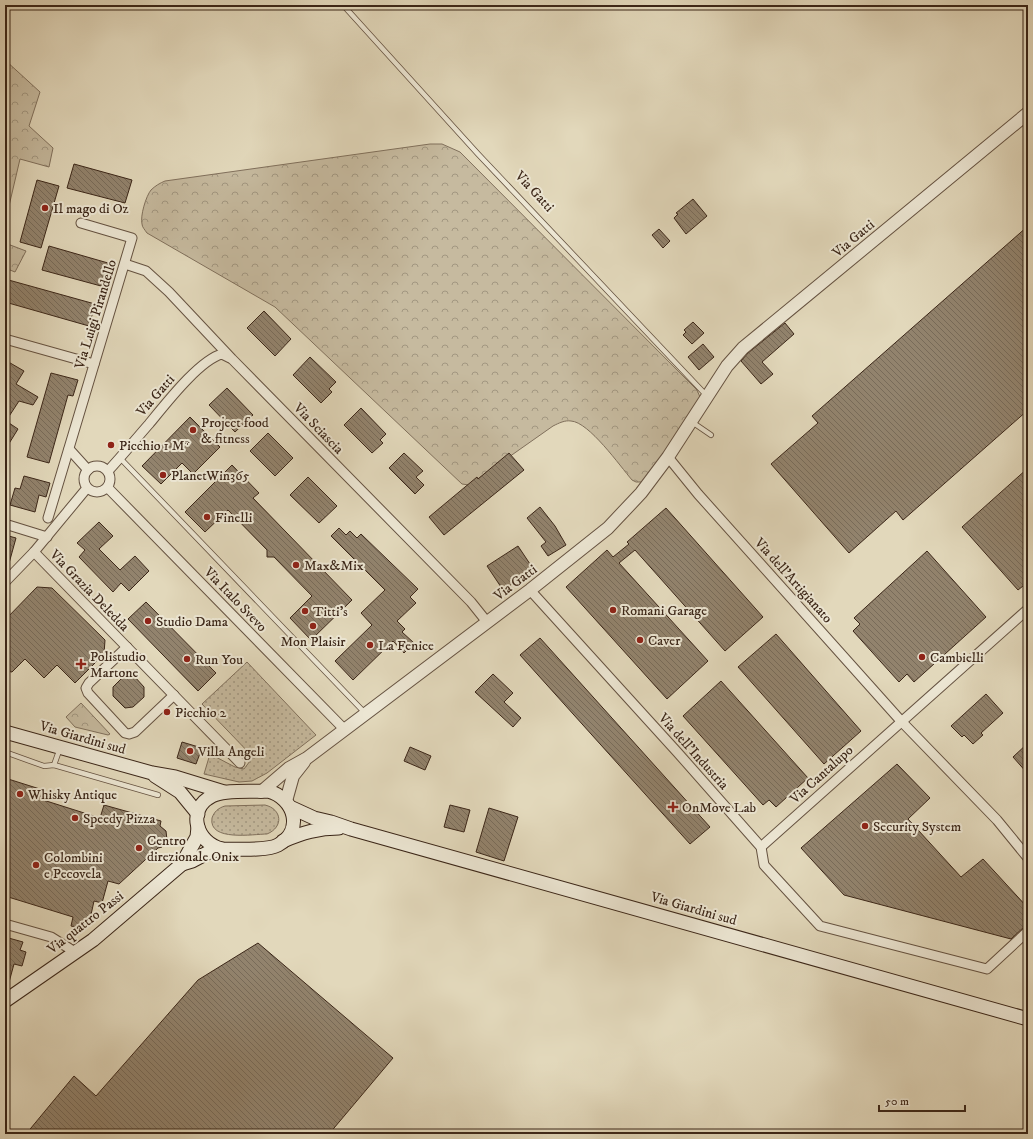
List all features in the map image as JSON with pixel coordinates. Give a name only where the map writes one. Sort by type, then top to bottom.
[{"type":"main road","name":"Via Giardini sud","points":[[5,732],[152,773],[175,777],[224,792]]},
{"type":"main road","name":"Via Giardini sud","points":[[152,773],[180,792],[198,820],[204,840],[209,844],[222,849],[266,848],[278,845],[283,841],[313,830],[329,828],[351,829]]},
{"type":"main road","name":"Via Giardini sud","points":[[198,820],[200,808],[207,799],[218,793],[275,793],[288,804],[314,818],[1028,1019]]},
{"type":"main road","points":[[283,841],[293,826],[293,813],[288,804]]},
{"type":"main road","name":"Via quattro Passi","points":[[5,1001],[93,940],[182,864],[197,837],[198,820]]},
{"type":"main road","name":"Via quattro Passi","points":[[182,864],[192,861],[209,852],[222,849]]},
{"type":"street","name":"Via Gatti","points":[[261,792],[289,768],[307,758],[345,730],[530,590],[608,528],[642,493],[668,457],[727,366],[744,348],[1028,113]]},
{"type":"street","name":"Via Luigi Pirandello","points":[[48,518],[132,238],[81,222]]},
{"type":"street","name":"Via Sciascia","points":[[125,264],[142,269],[152,276],[471,602],[487,622]]},
{"type":"street","points":[[5,339],[94,364]]},
{"type":"street","name":"Via Gatti","points":[[108,471],[179,388],[205,364],[216,355],[222,354],[232,359]]},
{"type":"street","points":[[69,449],[88,470]]},
{"type":"street","name":"Via dell'Artigianato","points":[[668,457],[698,494],[901,721],[997,820],[1028,858]]},
{"type":"street","points":[[98,466],[108,471],[111,481],[108,488],[105,490],[98,493],[90,491],[85,485],[84,477],[91,468],[98,466]]},
{"type":"street","points":[[5,582],[34,552],[88,488]]},
{"type":"street","name":"Via Italo Svevo","points":[[108,488],[345,730]]},
{"type":"street","points":[[5,524],[47,537]]},
{"type":"street","name":"Via Grazia Deledda","points":[[34,552],[240,763]]},
{"type":"street","name":"Via dell'Industria","points":[[530,590],[760,847],[764,865],[820,926],[987,969],[1028,931]]},
{"type":"street","points":[[901,721],[1028,609]]},
{"type":"street","name":"Via Grazia Deledda","points":[[126,647],[89,683],[86,688],[88,693],[125,733],[129,734],[135,732],[174,695]]},
{"type":"street","name":"Via Cantalupo","points":[[760,847],[901,721]]},
{"type":"street","name":"Via Gatti","points":[[288,804],[293,776],[307,758]]},
{"type":"street","points":[[5,924],[51,938],[75,952]]},
{"type":"lane","name":"Via Gatti","points":[[343,5],[484,159],[707,396]]},
{"type":"lane","points":[[691,421],[711,435]]},
{"type":"lane","points":[[120,458],[366,714]]},
{"type":"lane","points":[[54,765],[60,747]]},
{"type":"lane","points":[[5,752],[44,766],[54,765],[158,795]]},
{"type":"green space","points":[[5,60],[40,92],[29,126],[53,148],[49,167],[20,159],[5,223]]},
{"type":"green space","points":[[430,144],[442,144],[460,152],[697,390],[700,397],[698,404],[645,482],[636,482],[632,480],[595,436],[578,423],[569,421],[553,426],[469,485],[462,484],[275,307],[147,233],[142,225],[145,201],[149,193],[156,186],[165,181]]},
{"type":"green space","points":[[5,243],[26,251],[15,272],[5,268]]},
{"type":"green space","points":[[247,662],[316,735],[267,773],[252,781],[239,782],[204,774],[210,754],[235,767],[244,769],[253,757],[202,704]]},
{"type":"green space","points":[[81,703],[110,734],[108,735],[75,727],[66,717]]},
{"type":"green space","points":[[265,805],[275,810],[279,818],[276,827],[267,834],[224,834],[217,831],[213,826],[213,816],[217,810],[225,806]]},
{"type":"building","points":[[74,164],[132,180],[125,203],[67,188]]},
{"type":"building","points":[[37,180],[59,186],[41,248],[20,242]]},
{"type":"building","points":[[693,199],[707,216],[686,234],[674,218],[678,214],[676,213]]},
{"type":"building","points":[[1028,226],[1028,410],[903,520],[896,511],[849,553],[771,464],[818,423],[812,416]]},
{"type":"building","points":[[659,229],[670,241],[663,248],[652,235]]},
{"type":"building","points":[[49,246],[108,263],[101,286],[42,270]]},
{"type":"building","points":[[5,279],[95,304],[89,326],[5,302]]},
{"type":"building","points":[[264,311],[291,339],[275,356],[247,328]]},
{"type":"building","points":[[693,322],[704,333],[692,344],[683,335],[686,332],[684,330]]},
{"type":"building","points":[[785,323],[794,334],[762,362],[773,374],[761,384],[741,361],[748,353]]},
{"type":"building","points":[[703,344],[714,357],[699,370],[688,357]]},
{"type":"building","points":[[310,357],[336,382],[329,389],[332,392],[321,403],[293,375]]},
{"type":"building","points":[[5,360],[24,371],[16,384],[38,397],[33,405],[19,401],[6,421],[18,429],[5,450]]},
{"type":"building","points":[[51,373],[78,380],[73,396],[68,395],[49,463],[27,457]]},
{"type":"building","points":[[227,388],[253,415],[235,432],[209,405]]},
{"type":"building","points":[[361,408],[386,434],[380,440],[383,443],[372,453],[344,425]]},
{"type":"building","points":[[190,417],[220,447],[193,474],[182,463],[161,484],[142,466]]},
{"type":"building","points":[[268,433],[293,458],[275,476],[250,451]]},
{"type":"building","points":[[404,453],[423,471],[416,477],[424,485],[415,494],[389,468]]},
{"type":"building","points":[[509,453],[524,470],[444,535],[429,517],[477,477],[478,479]]},
{"type":"building","points":[[232,465],[259,493],[253,498],[352,600],[311,640],[290,618],[312,596],[274,557],[267,557],[267,550],[228,510],[205,532],[185,512]]},
{"type":"building","points":[[1028,468],[1028,582],[1018,590],[962,527]]},
{"type":"building","points":[[24,476],[50,483],[46,497],[39,495],[35,512],[10,505],[15,488],[20,489]]},
{"type":"building","points":[[308,477],[337,506],[319,523],[290,495]]},
{"type":"building","points":[[540,507],[555,526],[566,545],[548,556],[541,546],[546,542],[527,518]]},
{"type":"building","points":[[666,508],[763,617],[725,651],[635,550],[619,563],[708,661],[667,699],[566,587],[607,550],[613,557],[629,544],[627,542]]},
{"type":"building","points":[[99,522],[113,536],[99,549],[120,570],[135,556],[149,571],[129,591],[121,583],[113,592],[79,557],[85,550],[77,543]]},
{"type":"building","points":[[339,528],[346,535],[350,531],[357,538],[361,534],[418,589],[410,597],[416,603],[397,621],[405,629],[402,632],[414,643],[404,653],[393,641],[353,680],[335,661],[372,625],[361,613],[385,590],[331,536]]},
{"type":"building","points":[[5,535],[16,538],[8,567],[5,566]]},
{"type":"building","points":[[518,546],[534,570],[503,590],[487,566]]},
{"type":"building","points":[[927,551],[986,617],[914,682],[907,674],[899,682],[853,631],[860,624],[854,618]]},
{"type":"building","points":[[37,587],[52,588],[105,640],[104,654],[75,683],[57,665],[44,678],[25,659],[12,672],[5,671],[5,620]]},
{"type":"building","points":[[146,602],[216,673],[198,691],[128,619]]},
{"type":"building","points":[[776,634],[861,731],[824,764],[738,667]]},
{"type":"building","points":[[540,638],[710,827],[690,844],[520,655]]},
{"type":"building","points":[[493,674],[513,693],[504,702],[521,718],[513,727],[475,692]]},
{"type":"building","points":[[124,676],[134,676],[144,687],[144,697],[133,707],[125,708],[113,696],[113,687]]},
{"type":"building","points":[[721,681],[808,778],[776,807],[769,800],[763,805],[683,716]]},
{"type":"building","points":[[986,694],[1003,713],[981,733],[983,735],[973,744],[964,735],[962,737],[951,726]]},
{"type":"building","name":"Villa Angeli","points":[[182,742],[202,748],[196,764],[177,758]]},
{"type":"building","points":[[1028,743],[1028,774],[1013,757]]},
{"type":"building","points":[[410,747],[431,756],[425,770],[404,761]]},
{"type":"building","points":[[897,764],[930,798],[908,819],[961,877],[983,859],[1028,908],[1028,925],[1011,939],[844,895],[801,848]]},
{"type":"building","points":[[5,778],[43,790],[40,799],[100,818],[104,805],[161,821],[160,826],[166,831],[167,840],[162,847],[158,848],[119,884],[108,881],[102,903],[94,901],[89,924],[80,928],[71,926],[73,917],[5,896]]},
{"type":"building","points":[[450,805],[470,810],[464,832],[444,827]]},
{"type":"building","points":[[489,808],[518,817],[504,861],[476,852]]},
{"type":"building","points":[[5,937],[23,942],[20,950],[26,952],[22,966],[14,964],[8,986],[5,986]]},
{"type":"building","points":[[258,943],[393,1058],[329,1134],[26,1134],[74,1076],[96,1096],[198,980]]},
{"type":"place","name":"Il mago di Oz","points":[[45,208]]},
{"type":"place","name":"Project food & fitness","points":[[193,430]]},
{"type":"place","name":"Picchio 1 M*","points":[[111,445]]},
{"type":"place","name":"PlanetWin365","points":[[163,475]]},
{"type":"place","name":"Finelli","points":[[207,517]]},
{"type":"place","name":"Max&Mix","points":[[296,565]]},
{"type":"place","name":"Romani Garage","points":[[613,610]]},
{"type":"place","name":"Titti's","points":[[305,611]]},
{"type":"place","name":"Studio Dama","points":[[148,621]]},
{"type":"place","name":"Mon Plaisir","points":[[313,626]]},
{"type":"place","name":"Caver","points":[[640,640]]},
{"type":"place","name":"La Fenice","points":[[370,645]]},
{"type":"place","name":"Cambielli","points":[[922,657]]},
{"type":"place","name":"Run You","points":[[187,659]]},
{"type":"place","name":"Polistudio Martone","points":[[81,664]]},
{"type":"place","name":"Picchio 2","points":[[167,712]]},
{"type":"place","name":"Villa Angeli","points":[[190,751]]},
{"type":"place","name":"Whisky Antique","points":[[20,794]]},
{"type":"place","name":"OnMove Lab","points":[[673,807]]},
{"type":"place","name":"Speedy Pizza","points":[[75,818]]},
{"type":"place","name":"Security System","points":[[865,826]]},
{"type":"place","name":"Centro direzionale Onix","points":[[139,848]]},
{"type":"place","name":"Colombini e Pecovela","points":[[36,865]]}]
